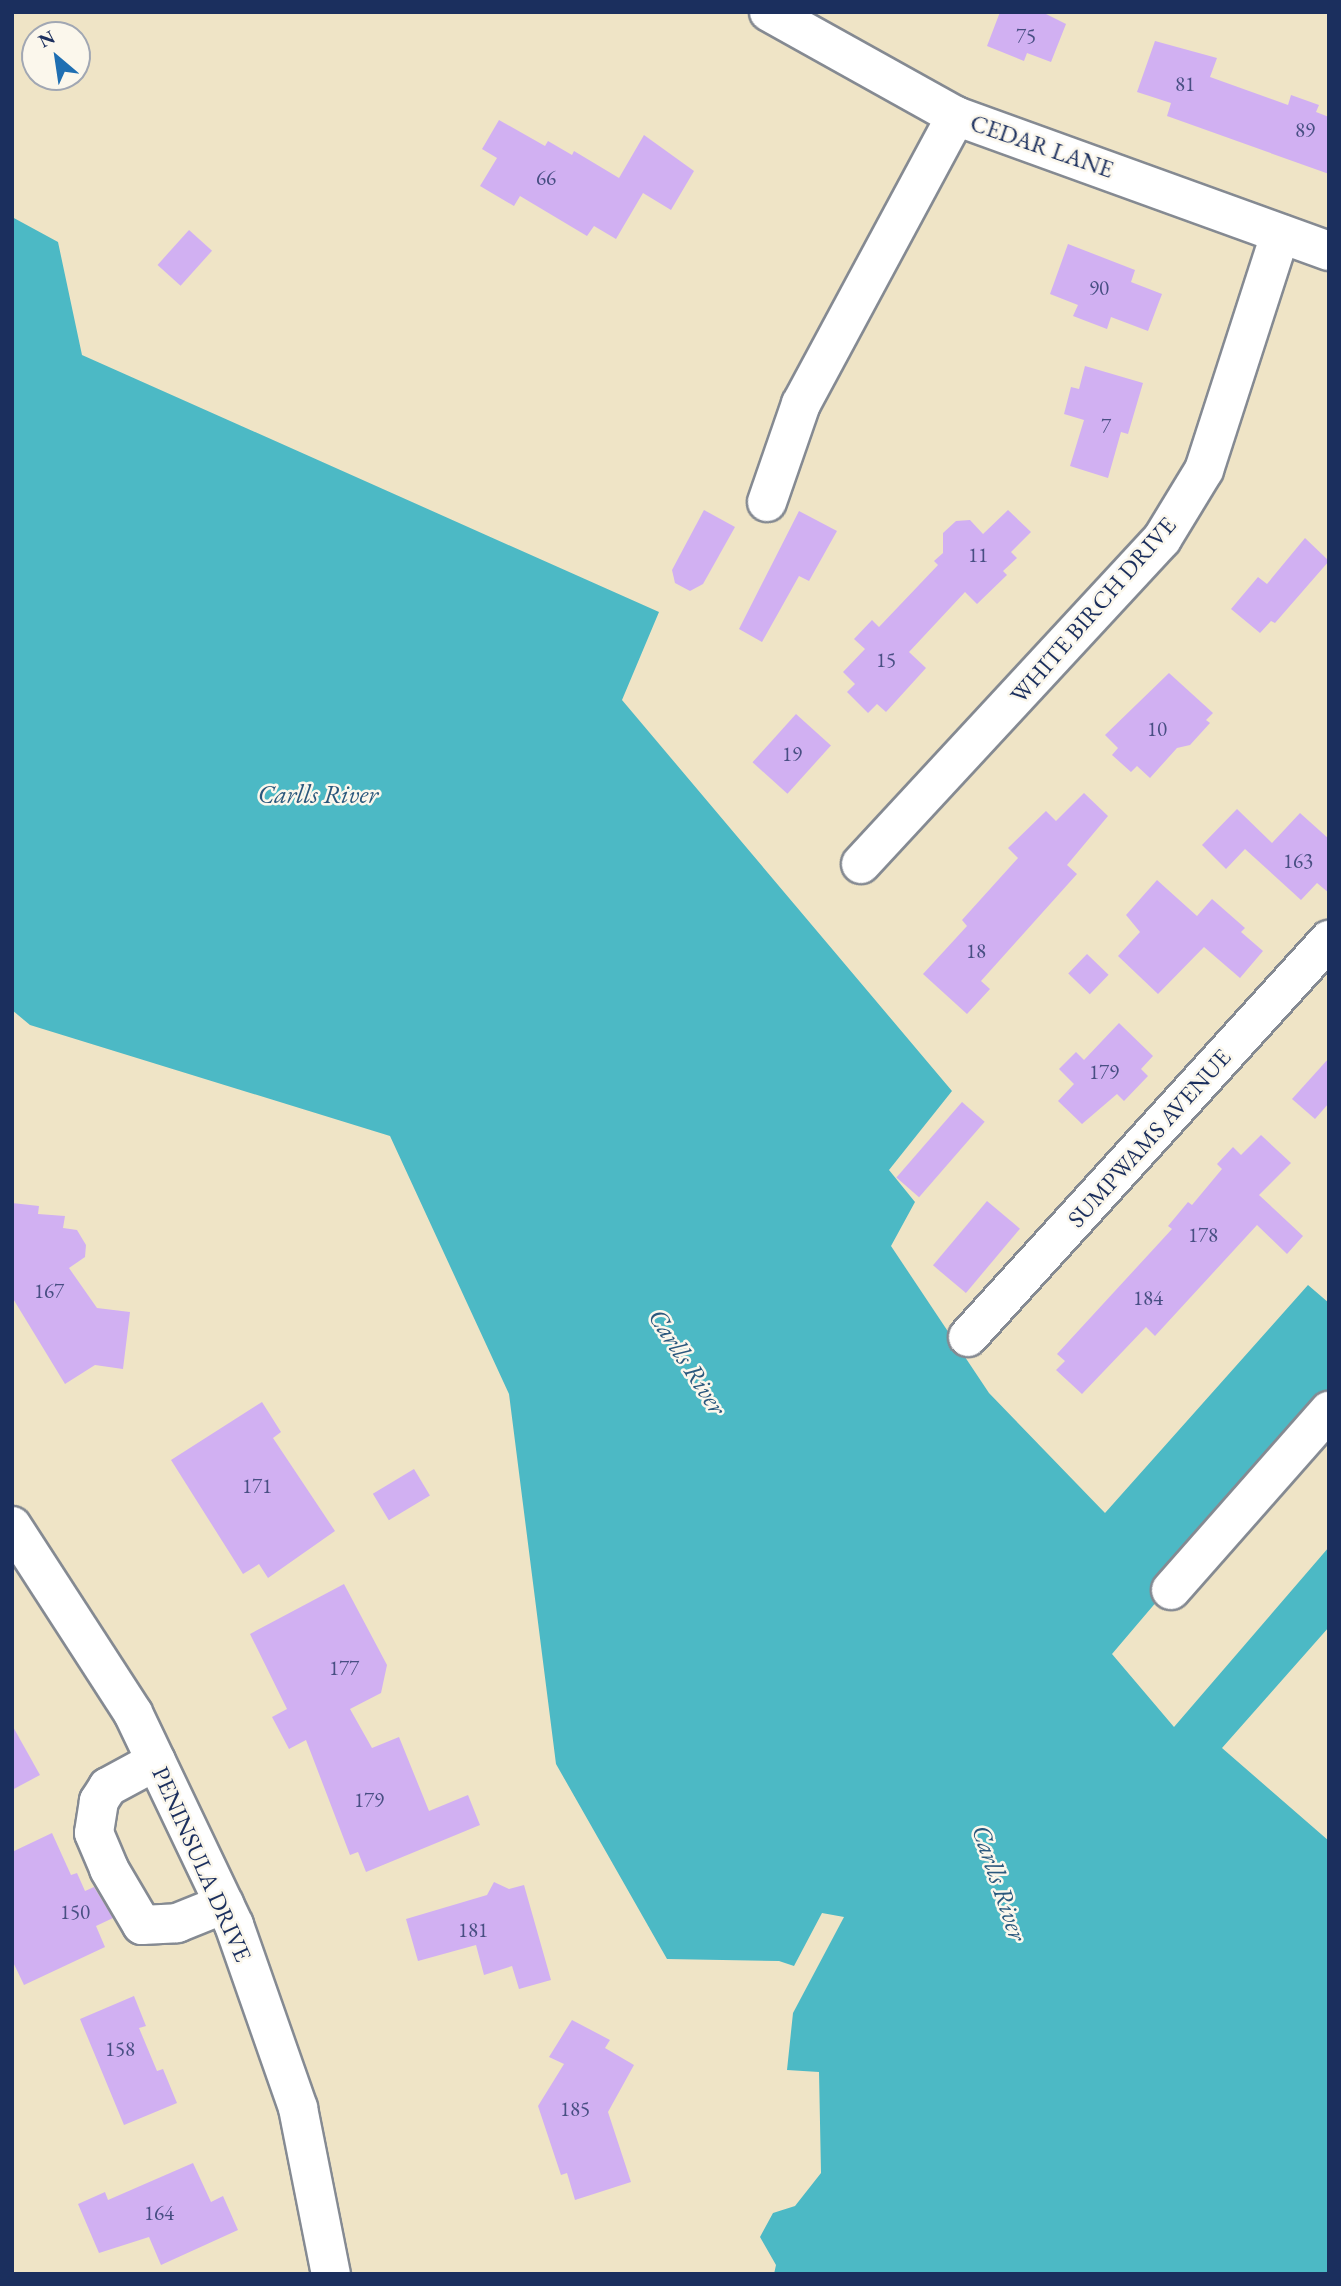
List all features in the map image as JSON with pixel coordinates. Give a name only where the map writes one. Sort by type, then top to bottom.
[{"type":"street","name":"CEDAR LANE","points":[[780,15],[956,116],[1195,199],[1329,251]]},
{"type":"street","points":[[767,502],[802,404],[956,116]]},
{"type":"street","name":"WHITE BIRCH DRIVE","points":[[862,864],[1162,539],[1204,470],[1280,234]]},
{"type":"street","name":"SUMPWAMS AVENUE","points":[[968,1337],[1329,940]]},
{"type":"street","points":[[1171,1590],[1329,1410]]},
{"type":"street","name":"PENINSULA DRIVE","points":[[12,1526],[133,1713],[224,1904],[298,2108],[331,2274]]},
{"type":"street","points":[[156,1761],[108,1787],[99,1801],[94,1833],[108,1869],[142,1925],[177,1923],[224,1904]]},
{"type":"water","name":"Carlls River","points":[[12,217],[58,242],[82,355],[659,612],[622,700],[952,1091],[889,1170],[915,1202],[891,1246],[989,1393],[1105,1513],[1308,1285],[1329,1303],[1329,1399],[1112,1654],[1174,1727],[1329,1547],[1329,1627],[1222,1748],[1329,1841],[1329,2274],[774,2274],[776,2265],[760,2237],[773,2213],[795,2206],[821,2173],[819,2072],[787,2070],[793,2013],[844,1917],[822,1913],[794,1966],[779,1961],[667,1959],[556,1764],[509,1394],[390,1136],[30,1025],[12,1010]]},
{"type":"building","points":[[1000,12],[1042,12],[1066,24],[1051,62],[1027,53],[1024,61],[987,46]]},
{"type":"building","points":[[1155,41],[1217,58],[1210,77],[1288,105],[1291,95],[1319,105],[1316,112],[1329,117],[1329,174],[1167,116],[1171,103],[1137,92]]},
{"type":"building","points":[[499,120],[545,146],[548,141],[572,155],[574,151],[619,178],[644,135],[694,171],[671,210],[643,193],[616,239],[594,226],[587,236],[520,196],[514,206],[480,186],[497,158],[482,149]]},
{"type":"building","points":[[189,230],[212,251],[181,286],[158,265]]},
{"type":"building","points":[[1068,244],[1135,270],[1131,282],[1162,294],[1148,331],[1111,317],[1107,329],[1073,316],[1078,305],[1050,294]]},
{"type":"building","points":[[1085,366],[1143,383],[1128,434],[1121,432],[1108,478],[1070,466],[1084,420],[1064,414],[1071,387],[1079,389]]},
{"type":"building","points":[[704,510],[735,527],[703,584],[690,591],[675,583],[672,570]]},
{"type":"building","points":[[1008,510],[1031,532],[1011,552],[1017,558],[1003,571],[1007,575],[977,604],[965,592],[909,652],[926,668],[886,712],[877,704],[868,713],[847,692],[855,684],[843,672],[865,649],[854,639],[872,620],[879,627],[938,565],[934,561],[943,553],[943,533],[956,521],[970,520],[983,534]]},
{"type":"building","points":[[799,511],[837,531],[809,581],[799,576],[762,642],[739,629]]},
{"type":"building","points":[[1305,538],[1329,561],[1275,623],[1271,621],[1260,633],[1231,609],[1258,577],[1267,584]]},
{"type":"building","points":[[1169,673],[1213,713],[1206,720],[1210,723],[1190,745],[1177,748],[1150,778],[1137,766],[1131,772],[1112,755],[1118,748],[1105,735]]},
{"type":"building","points":[[796,714],[831,745],[787,794],[753,762]]},
{"type":"building","points":[[1084,793],[1108,816],[1067,865],[1077,874],[981,981],[990,989],[967,1014],[923,974],[967,926],[962,920],[1018,858],[1008,848],[1046,811],[1056,821]]},
{"type":"building","points":[[1237,809],[1272,843],[1300,813],[1329,839],[1329,893],[1317,883],[1301,900],[1245,849],[1226,869],[1202,845]]},
{"type":"building","points":[[1157,880],[1197,916],[1212,899],[1245,928],[1241,932],[1263,951],[1240,978],[1204,947],[1158,994],[1118,956],[1140,932],[1126,915]]},
{"type":"building","points":[[1087,954],[1109,975],[1090,994],[1068,973]]},
{"type":"building","points":[[1119,1023],[1153,1056],[1141,1069],[1148,1076],[1124,1101],[1117,1094],[1082,1124],[1058,1101],[1074,1084],[1059,1069],[1076,1052],[1084,1060]]},
{"type":"building","points":[[1329,1058],[1329,1103],[1315,1119],[1292,1099]]},
{"type":"building","points":[[962,1102],[985,1122],[919,1197],[896,1177]]},
{"type":"building","points":[[1261,1135],[1291,1163],[1259,1195],[1303,1236],[1287,1254],[1257,1225],[1155,1336],[1146,1327],[1082,1394],[1056,1370],[1065,1361],[1057,1354],[1172,1229],[1168,1226],[1188,1202],[1192,1205],[1222,1169],[1217,1164],[1233,1147],[1241,1155]]},
{"type":"building","points":[[987,1201],[1020,1229],[966,1293],[933,1265]]},
{"type":"building","points":[[12,1203],[39,1206],[38,1214],[65,1216],[63,1228],[77,1230],[86,1245],[85,1257],[69,1268],[97,1308],[130,1312],[123,1369],[95,1365],[65,1384],[12,1297]]},
{"type":"building","points":[[262,1402],[281,1432],[273,1438],[335,1531],[268,1578],[259,1564],[243,1574],[171,1460]]},
{"type":"building","points":[[414,1469],[430,1496],[389,1520],[373,1494]]},
{"type":"building","points":[[344,1584],[387,1665],[381,1693],[350,1709],[372,1748],[399,1737],[429,1811],[468,1795],[480,1825],[366,1872],[358,1852],[350,1855],[306,1740],[289,1749],[272,1717],[287,1709],[250,1634]]},
{"type":"building","points":[[12,1725],[40,1775],[12,1790]]},
{"type":"building","points":[[52,1833],[71,1875],[77,1873],[85,1891],[94,1887],[113,1918],[96,1926],[105,1947],[24,1985],[12,1960],[12,1852]]},
{"type":"building","points":[[494,1882],[509,1889],[524,1885],[551,1980],[519,1989],[512,1966],[484,1975],[476,1945],[418,1961],[406,1919],[487,1895]]},
{"type":"building","points":[[134,1996],[146,2026],[139,2028],[157,2071],[163,2069],[177,2103],[124,2125],[80,2019]]},
{"type":"building","points":[[572,2020],[610,2040],[605,2048],[634,2065],[608,2112],[631,2182],[575,2200],[567,2173],[561,2175],[538,2106],[564,2064],[549,2057]]},
{"type":"building","points":[[193,2163],[211,2202],[223,2196],[238,2230],[161,2265],[149,2237],[99,2253],[78,2204],[105,2192],[108,2200]]}]
